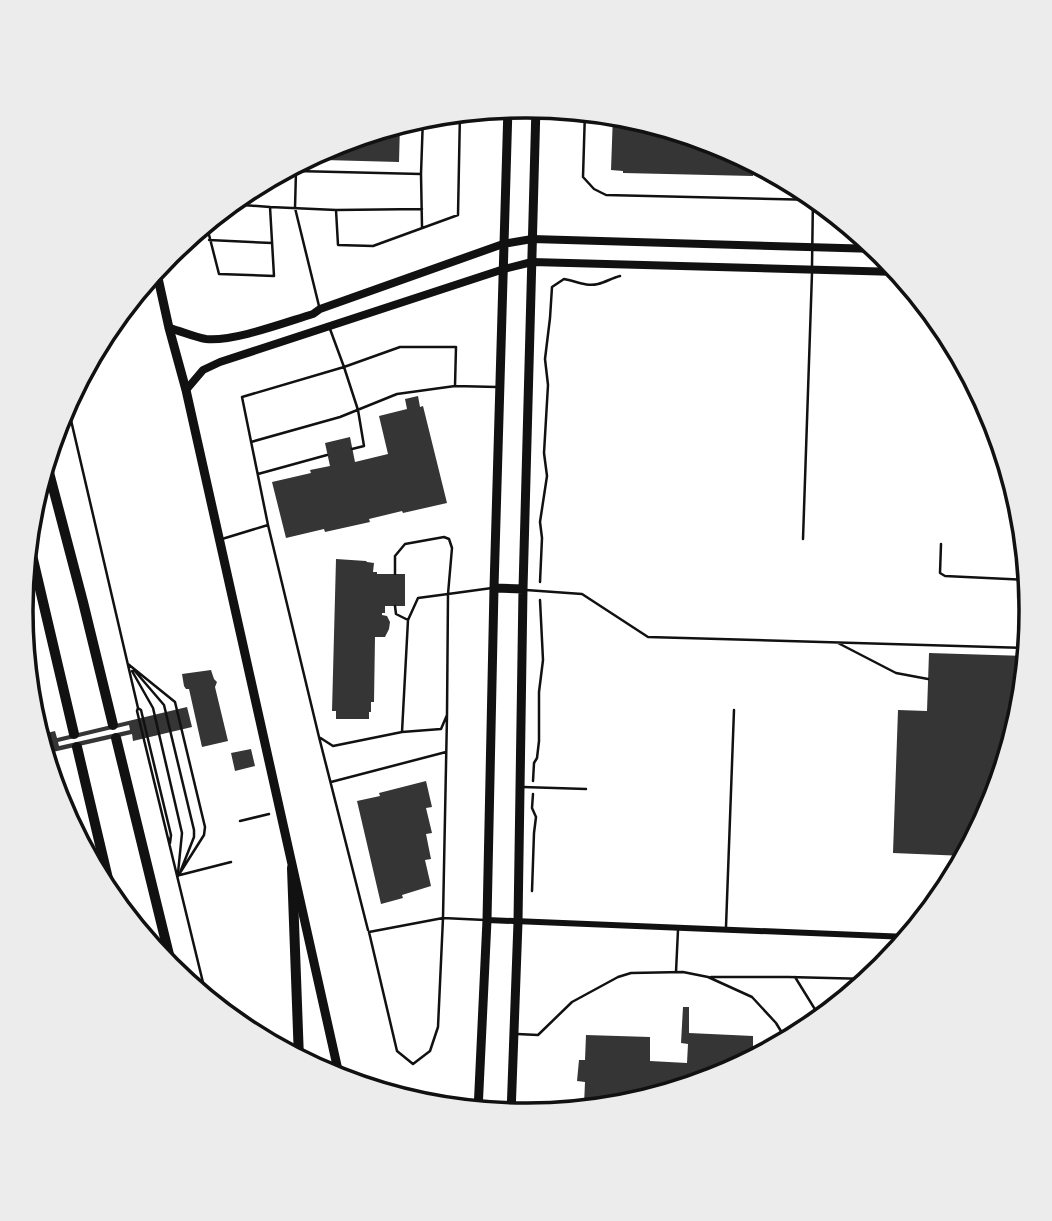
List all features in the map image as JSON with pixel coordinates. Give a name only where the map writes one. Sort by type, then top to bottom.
[{"type":"highway","points":[[51,480],[167,947]]},
{"type":"highway","points":[[35,567],[105,867]]},
{"type":"highway","points":[[292,868],[299,1047]]},
{"type":"main road","points":[[511,1103],[518,922],[523,589],[536,118]]},
{"type":"main road","points":[[478,1101],[487,920],[508,119]]},
{"type":"main road","points":[[159,283],[186,390],[337,1066]]},
{"type":"main road","points":[[494,588],[523,589]]},
{"type":"street","points":[[169,328],[206,339],[226,337],[313,314],[320,309],[503,244],[532,239],[860,248]]},
{"type":"street","points":[[186,390],[203,370],[220,362],[532,262],[883,272]]},
{"type":"street","points":[[320,309],[329,326]]},
{"type":"street","points":[[487,920],[895,936]]},
{"type":"lane","points":[[336,209],[338,245],[373,246],[458,215],[460,122]]},
{"type":"lane","points":[[585,122],[583,177],[594,189],[606,195],[795,198]]},
{"type":"lane","points":[[422,229],[423,129]]},
{"type":"lane","points":[[304,171],[421,174]]},
{"type":"lane","points":[[296,175],[295,208],[320,309]]},
{"type":"lane","points":[[246,205],[422,209]]},
{"type":"lane","points":[[208,234],[219,274],[274,276],[270,207]]},
{"type":"lane","points":[[803,539],[813,210]]},
{"type":"lane","points":[[209,240],[272,243]]},
{"type":"lane","points":[[329,326],[358,410],[364,446],[352,449]]},
{"type":"lane","points":[[395,574],[396,556],[405,544],[444,537],[449,539],[452,548],[448,594],[443,918],[438,1027],[429,1051],[413,1064],[397,1051],[268,525],[242,397],[344,367],[400,346],[456,347],[455,386]]},
{"type":"lane","points":[[251,442],[340,417],[397,394],[455,386],[500,387]]},
{"type":"lane","points":[[71,421],[137,711],[203,983]]},
{"type":"lane","points":[[258,474],[327,455]]},
{"type":"lane","points":[[219,539],[268,525]]},
{"type":"lane","points":[[941,544],[940,573],[945,576],[1018,580]]},
{"type":"lane","points":[[402,732],[408,620],[418,598],[494,588]]},
{"type":"lane","points":[[523,589],[582,594],[648,637],[1018,648]]},
{"type":"lane","points":[[395,606],[396,614],[408,620]]},
{"type":"lane","points":[[837,643],[896,673],[928,679]]},
{"type":"lane","points":[[128,664],[175,702],[205,827],[204,835],[178,876]]},
{"type":"lane","points":[[128,664],[164,705],[194,830],[194,837],[178,876]]},
{"type":"lane","points":[[128,664],[153,708],[156,720],[182,833],[178,876]]},
{"type":"lane","points":[[726,930],[734,710]]},
{"type":"lane","points":[[319,737],[333,746],[402,732],[441,729],[447,715]]},
{"type":"lane","points":[[331,782],[446,752]]},
{"type":"lane","points":[[520,787],[586,789]]},
{"type":"lane","points":[[240,821],[269,814]]},
{"type":"lane","points":[[178,876],[231,862]]},
{"type":"lane","points":[[369,932],[443,918],[487,920]]},
{"type":"lane","points":[[676,972],[678,929]]},
{"type":"lane","points":[[514,1034],[538,1035],[572,1002],[631,973],[676,972],[708,977],[854,979]]},
{"type":"lane","points":[[708,977],[751,997],[781,1031]]},
{"type":"lane","points":[[796,977],[815,1009]]},
{"type":"path","points":[[532,891],[536,817],[532,808],[534,763],[539,741],[539,692],[543,660],[540,522],[547,476],[544,453],[548,385],[545,359],[552,286],[564,279],[588,285],[626,275]]},
{"type":"building","points":[[613,126],[654,135],[715,155],[753,176],[623,173],[611,170]]},
{"type":"building","points":[[400,135],[399,162],[327,160]]},
{"type":"building","points":[[418,396],[420,407],[423,406],[447,503],[403,513],[402,511],[369,519],[370,522],[325,532],[324,529],[286,538],[272,482],[330,466],[325,443],[350,437],[355,462],[388,454],[379,416],[407,409],[405,399]]},
{"type":"building","points":[[336,559],[374,563],[373,572],[377,574],[405,574],[405,606],[385,606],[385,613],[382,615],[387,616],[390,622],[389,629],[385,637],[375,637],[374,702],[371,702],[369,719],[336,719],[336,711],[332,711]]},
{"type":"building","points":[[929,653],[1017,656],[1009,707],[993,769],[954,856],[893,853],[898,710],[927,711]]},
{"type":"building","points":[[211,670],[217,682],[215,687],[228,741],[202,747],[189,689],[184,686],[182,674]]},
{"type":"building","points":[[187,707],[192,727],[133,741],[132,734],[54,752],[49,733],[55,731],[57,738]],"holes":[[[129,725],[130,730],[59,746],[58,742]]]},
{"type":"building","points":[[251,749],[255,766],[235,771],[231,753]]},
{"type":"building","points":[[426,781],[432,807],[426,808],[432,833],[426,834],[431,859],[425,860],[431,886],[381,904],[357,801]]},
{"type":"building","points":[[683,1007],[689,1007],[689,1033],[753,1036],[753,1047],[715,1066],[654,1086],[584,1100],[585,1082],[577,1081],[579,1060],[585,1060],[586,1035],[650,1037],[650,1061],[687,1063],[688,1044],[681,1043]]}]
